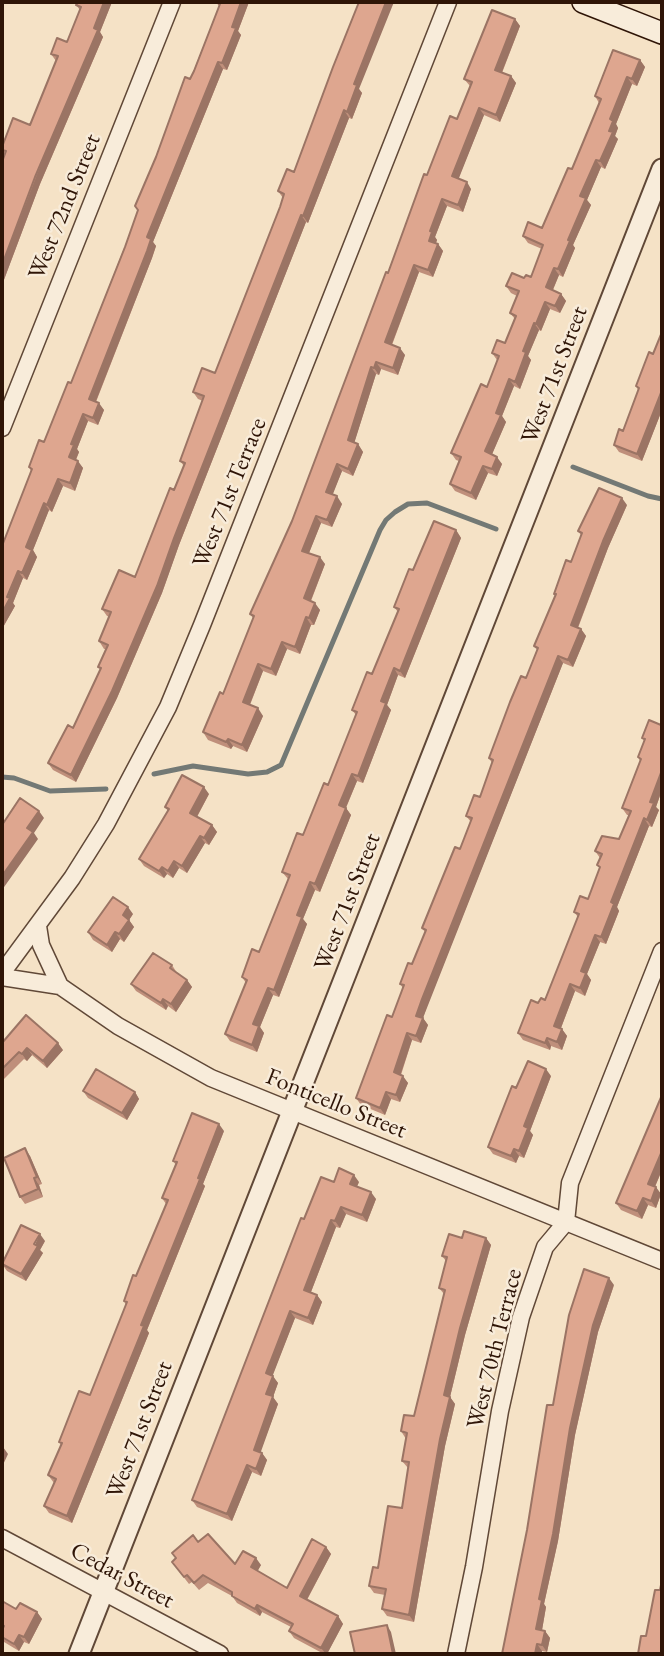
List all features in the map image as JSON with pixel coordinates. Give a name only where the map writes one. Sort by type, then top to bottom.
[{"type":"main road","points":[[583,2],[662,33]]},
{"type":"street","name":"West 72nd Street","points":[[2,428],[172,2]]},
{"type":"street","name":"West 71st Terrace","points":[[2,975],[106,824],[168,707],[448,2]]},
{"type":"street","name":"West 71st Street","points":[[79,1654],[662,169]]},
{"type":"street","points":[[38,926],[41,945],[60,986]]},
{"type":"street","points":[[566,1222],[570,1183],[662,951]]},
{"type":"street","name":"Fonticello Street","points":[[2,975],[60,986],[118,1026],[211,1077],[662,1261]]},
{"type":"street","name":"West 70th Terrace","points":[[456,1654],[474,1567],[500,1411],[521,1317],[545,1247],[566,1222]]},
{"type":"street","name":"Cedar Street","points":[[2,1538],[220,1654]]},
{"type":"building","points":[[78,2],[104,2],[94,28],[98,30],[35,177],[2,265],[2,162],[6,151],[2,150],[2,147],[13,118],[30,125],[58,56],[51,54],[57,38],[67,42],[81,7],[76,5]]},
{"type":"building","points":[[216,2],[241,2],[232,27],[236,28],[222,63],[218,62],[147,237],[151,239],[147,251],[89,399],[99,403],[93,418],[83,414],[71,444],[74,445],[69,457],[78,461],[70,483],[58,479],[47,505],[44,503],[26,547],[32,550],[22,573],[18,571],[7,597],[10,598],[2,613],[2,546],[32,469],[29,467],[39,440],[44,442],[68,382],[71,383],[125,247],[138,210],[135,206],[185,77],[190,79],[194,71],[220,4]]},
{"type":"building","points":[[359,2],[386,2],[354,84],[357,85],[347,112],[344,110],[303,216],[301,215],[157,586],[112,691],[71,775],[48,763],[68,725],[73,728],[101,668],[98,667],[108,645],[99,641],[111,612],[102,609],[119,570],[135,577],[170,488],[174,490],[185,463],[180,461],[204,396],[193,392],[202,368],[215,373],[280,207],[284,194],[278,191],[287,169],[294,172]]},
{"type":"building","points":[[492,10],[515,19],[495,70],[511,76],[496,115],[479,108],[452,176],[467,182],[458,205],[442,199],[430,231],[429,241],[438,244],[428,270],[414,265],[385,342],[400,348],[393,368],[376,362],[374,368],[371,367],[348,440],[358,444],[348,469],[337,464],[326,492],[337,496],[327,520],[316,516],[302,551],[320,557],[304,598],[315,603],[309,618],[306,617],[295,647],[282,642],[271,669],[258,664],[243,702],[258,708],[242,745],[228,739],[226,742],[203,732],[220,692],[223,694],[254,616],[250,614],[292,521],[424,174],[427,175],[450,116],[457,119],[472,82],[464,79]]},
{"type":"building","points":[[613,50],[640,60],[632,79],[627,77],[610,119],[613,121],[609,131],[613,132],[600,161],[596,160],[580,196],[586,198],[568,240],[570,241],[558,269],[554,268],[546,287],[561,294],[555,306],[545,302],[536,324],[534,323],[515,382],[509,379],[496,413],[501,415],[485,451],[497,457],[492,469],[483,466],[471,493],[450,484],[461,457],[451,453],[481,384],[487,387],[499,356],[492,353],[497,340],[505,343],[516,316],[510,313],[519,291],[506,286],[512,273],[524,278],[526,275],[531,277],[543,245],[523,236],[528,222],[542,228],[568,168],[572,169],[601,99],[595,96]]},
{"type":"building","points":[[662,332],[662,390],[637,454],[614,445],[619,429],[623,431],[649,352],[653,354]]},
{"type":"building","points":[[599,488],[622,498],[571,625],[581,629],[568,660],[558,656],[422,999],[416,1016],[423,1018],[416,1036],[407,1033],[394,1072],[403,1076],[396,1095],[386,1092],[380,1108],[356,1098],[387,1015],[392,1017],[404,985],[400,984],[408,963],[412,964],[426,930],[422,928],[455,847],[460,849],[472,818],[466,816],[474,795],[480,797],[493,760],[489,758],[510,702],[521,676],[526,678],[538,648],[534,646],[556,594],[566,560],[571,562],[582,533],[578,531]]},
{"type":"building","points":[[434,521],[456,530],[400,671],[394,668],[381,701],[386,703],[358,776],[352,774],[339,805],[346,808],[315,884],[310,882],[297,915],[302,917],[274,990],[268,988],[253,1024],[259,1026],[252,1045],[225,1034],[247,980],[242,977],[252,949],[259,952],[290,875],[282,872],[297,833],[303,835],[324,783],[328,785],[357,712],[352,710],[367,672],[372,674],[399,609],[394,607],[409,569],[413,570]]},
{"type":"building","points":[[649,720],[661,725],[662,723],[662,770],[650,802],[654,803],[647,820],[644,818],[611,902],[614,904],[601,937],[595,935],[581,971],[586,973],[580,988],[570,984],[554,1026],[562,1029],[557,1042],[547,1038],[545,1043],[518,1033],[531,1000],[538,1003],[541,998],[545,1000],[579,914],[574,912],[580,896],[588,899],[600,867],[597,865],[602,854],[595,851],[602,836],[619,839],[631,811],[622,808],[641,759],[638,757]]},
{"type":"building","points":[[182,775],[204,787],[190,813],[212,825],[204,838],[200,836],[182,866],[174,861],[168,871],[162,867],[159,871],[139,859],[169,809],[165,807]]},
{"type":"building","points":[[20,798],[39,811],[27,828],[33,832],[2,876],[2,825]]},
{"type":"building","points":[[113,897],[128,907],[123,915],[129,920],[119,934],[115,932],[107,945],[88,932]]},
{"type":"building","points":[[153,953],[172,965],[170,968],[187,980],[171,1004],[163,999],[161,1003],[131,984]]},
{"type":"building","points":[[26,1015],[58,1043],[43,1061],[27,1048],[2,1069],[2,1043]]},
{"type":"building","points":[[528,1061],[546,1069],[524,1126],[528,1128],[519,1151],[514,1149],[511,1156],[488,1147],[512,1086],[516,1088]]},
{"type":"building","points":[[96,1069],[135,1092],[122,1113],[83,1091]]},
{"type":"building","points":[[662,1095],[662,1151],[648,1184],[656,1187],[651,1201],[643,1198],[637,1211],[616,1203]]},
{"type":"building","points":[[192,1113],[219,1124],[198,1178],[200,1179],[141,1325],[144,1326],[67,1516],[44,1506],[56,1479],[48,1475],[79,1391],[90,1395],[127,1302],[124,1301],[133,1275],[136,1276],[168,1200],[162,1198],[177,1162],[173,1161]]},
{"type":"building","points":[[25,1148],[37,1177],[34,1178],[38,1189],[20,1197],[4,1158]]},
{"type":"building","points":[[339,1168],[354,1175],[350,1184],[371,1192],[362,1215],[341,1207],[335,1221],[331,1220],[304,1290],[317,1295],[308,1318],[290,1311],[266,1373],[273,1376],[266,1394],[273,1396],[254,1450],[262,1453],[256,1469],[247,1465],[227,1514],[192,1500],[301,1218],[304,1219],[321,1177],[334,1182]]},
{"type":"building","points":[[21,1225],[40,1234],[34,1244],[38,1246],[21,1274],[2,1264]]},
{"type":"building","points":[[464,1231],[486,1238],[444,1395],[450,1397],[409,1615],[382,1609],[386,1589],[369,1586],[373,1567],[378,1568],[388,1506],[402,1508],[409,1462],[402,1461],[407,1433],[401,1431],[404,1415],[414,1416],[445,1290],[439,1288],[447,1257],[442,1256],[449,1234],[462,1238]]},
{"type":"building","points":[[584,1269],[609,1278],[593,1325],[570,1428],[553,1534],[539,1599],[542,1600],[536,1629],[545,1631],[542,1645],[537,1644],[535,1654],[502,1654],[527,1530],[547,1405],[553,1405],[569,1315]]},
{"type":"building","points":[[208,1534],[235,1564],[243,1551],[256,1558],[251,1567],[287,1588],[312,1539],[326,1547],[300,1596],[338,1616],[321,1648],[289,1631],[293,1624],[257,1605],[255,1609],[203,1575],[194,1583],[187,1575],[184,1577],[172,1562],[176,1558],[172,1553],[193,1535],[198,1542]]},
{"type":"building","points":[[662,1580],[662,1654],[638,1654],[641,1636],[646,1636],[655,1590],[660,1590]]},
{"type":"building","points":[[2,1601],[16,1609],[20,1603],[37,1612],[24,1637],[19,1635],[14,1644],[2,1637]]},
{"type":"building","points":[[387,1625],[393,1654],[355,1654],[350,1632]]},
{"type":"waterway","points":[[573,467],[662,499]]},
{"type":"waterway","points":[[154,774],[193,766],[248,774],[267,772],[281,765],[380,530],[395,512],[408,504],[427,503],[496,529]]},
{"type":"waterway","points":[[2,777],[14,778],[50,791],[106,789]]}]
